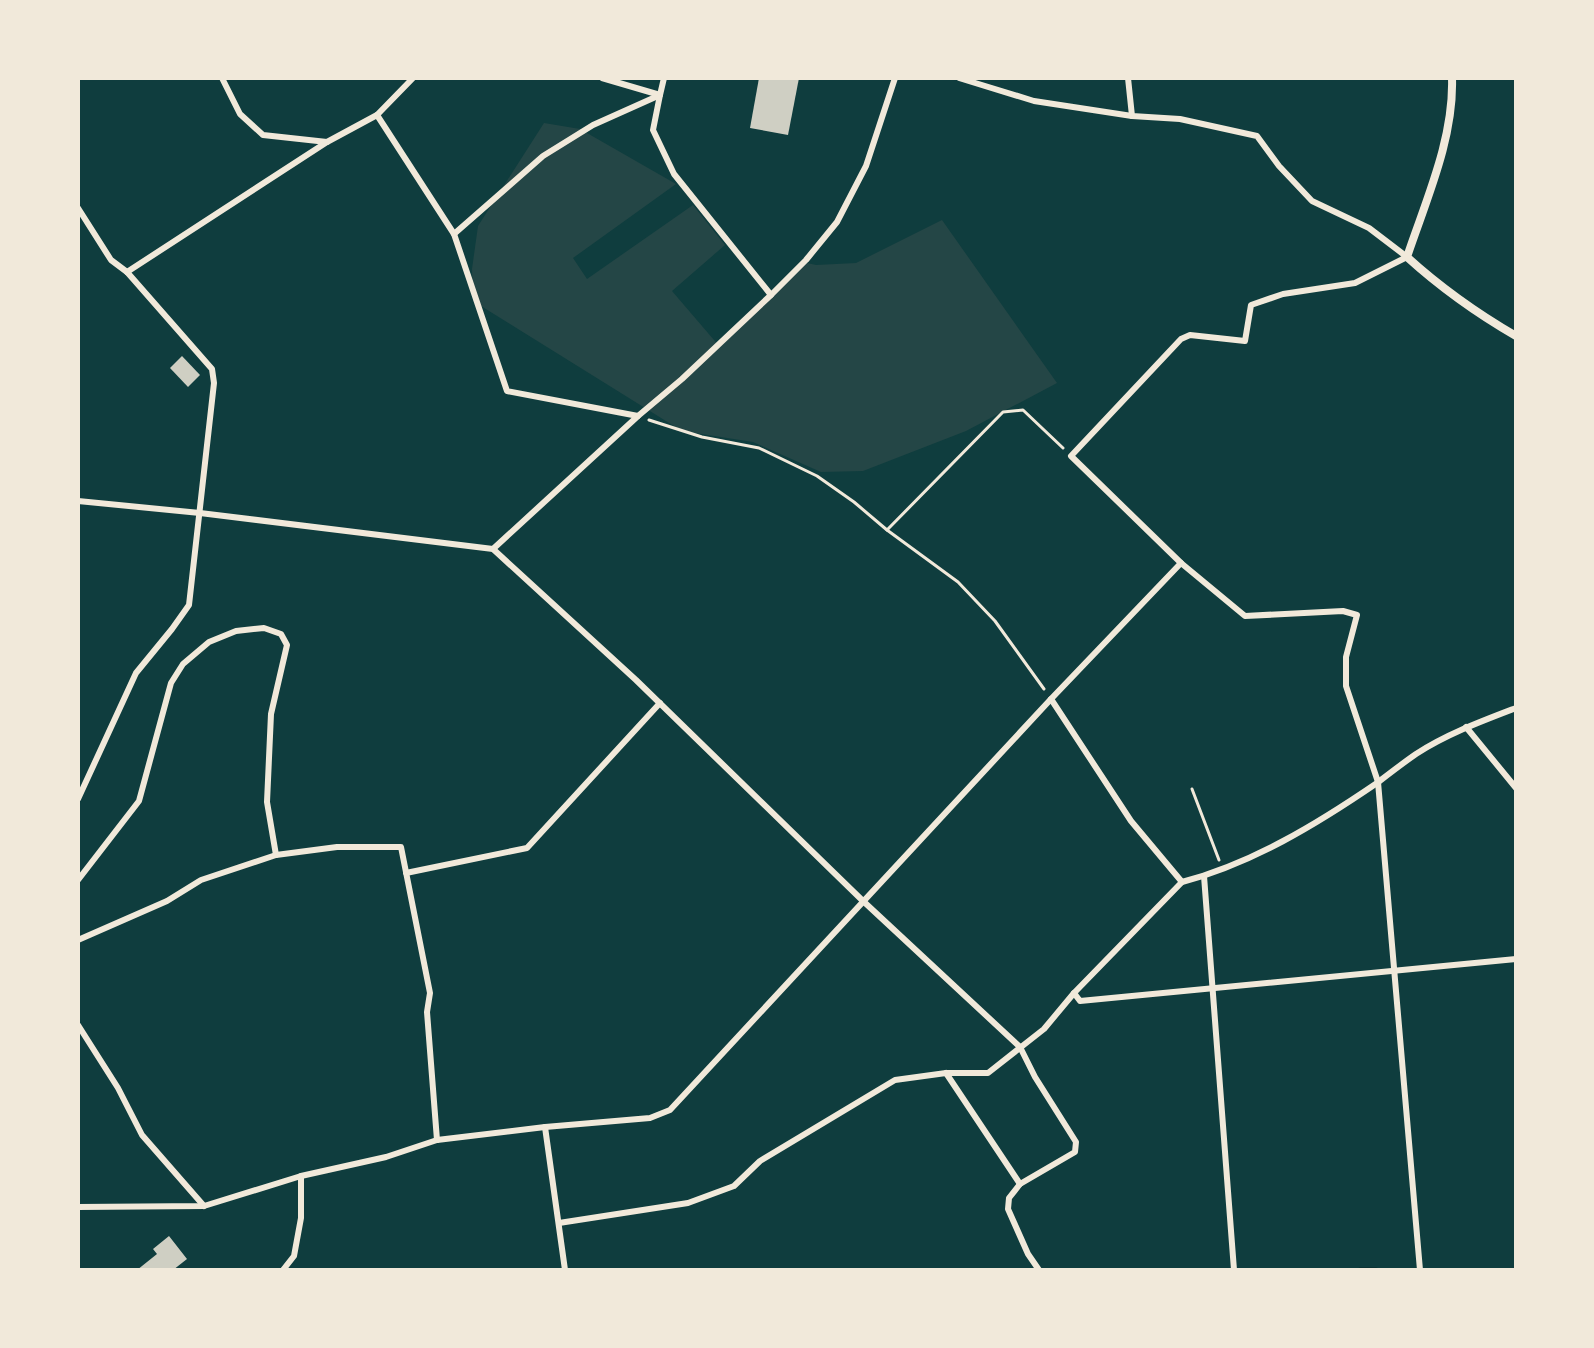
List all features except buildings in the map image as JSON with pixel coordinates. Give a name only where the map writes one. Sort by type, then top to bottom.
[{"type":"street","points":[[222,78],[240,114],[263,135],[327,142]]},
{"type":"street","points":[[127,272],[327,142],[377,115],[413,78]]},
{"type":"street","points":[[602,78],[660,95]]},
{"type":"street","points":[[664,78],[653,130],[674,174],[771,295]]},
{"type":"street","points":[[493,549],[682,379],[806,260],[837,222],[866,166],[895,78]]},
{"type":"street","points":[[959,78],[1034,101],[1132,116],[1180,119],[1257,136],[1279,166],[1312,201],[1369,228],[1428,276],[1516,336]]},
{"type":"street","points":[[1128,78],[1132,116]]},
{"type":"street","points":[[1420,1270],[1378,782],[1346,686],[1346,657],[1357,615],[1343,611],[1245,616],[1181,563],[1071,456],[1181,339],[1190,335],[1245,341],[1251,305],[1283,294],[1355,283],[1407,257],[1444,145],[1452,78]]},
{"type":"street","points":[[454,234],[543,156],[593,125],[660,95]]},
{"type":"street","points":[[377,115],[454,234],[507,391],[638,416]]},
{"type":"street","points":[[78,208],[111,260],[127,272],[212,369],[214,383],[189,605],[136,673],[78,799]]},
{"type":"street","points":[[78,501],[493,549],[660,703],[863,901],[1020,1047],[1076,1142],[1075,1152],[1020,1184],[1009,1198],[1008,1209],[1028,1254],[1039,1270]]},
{"type":"street","points":[[78,1207],[204,1206],[301,1176],[386,1157],[437,1140],[650,1118],[670,1110],[1181,563]]},
{"type":"street","points":[[78,880],[139,801],[171,683],[183,664],[209,642],[236,631],[264,628],[281,634],[287,645],[271,714],[267,802],[276,855]]},
{"type":"street","points":[[1051,699],[1131,821],[1182,882]]},
{"type":"street","points":[[406,873],[527,848],[660,703]]},
{"type":"street","points":[[559,1223],[688,1203],[734,1186],[760,1161],[895,1080],[946,1073],[988,1073],[1044,1029],[1074,993],[1182,882],[1258,855],[1326,816],[1418,752],[1466,727],[1516,708]]},
{"type":"street","points":[[1466,727],[1516,788]]},
{"type":"street","points":[[78,940],[167,901],[201,880],[276,855],[337,847],[401,847],[430,993],[427,1012],[437,1140]]},
{"type":"street","points":[[1204,876],[1234,1270]]},
{"type":"street","points":[[1074,993],[1080,1001],[1516,959]]},
{"type":"street","points":[[78,1025],[118,1088],[142,1135],[204,1206]]},
{"type":"street","points":[[946,1073],[1020,1184]]},
{"type":"street","points":[[545,1127],[565,1270]]},
{"type":"street","points":[[283,1270],[294,1256],[301,1218],[301,1176]]},
{"type":"path","points":[[887,530],[1003,412],[1023,410],[1071,456]]},
{"type":"path","points":[[638,416],[702,437],[759,448],[817,476],[958,582],[995,621],[1051,699]]},
{"type":"path","points":[[1192,789],[1223,868]]},
{"type":"shaded area","points":[[544,123],[580,129],[676,184],[573,258],[587,279],[693,205],[725,245],[672,291],[720,347],[807,263],[856,263],[942,220],[1057,383],[966,431],[863,471],[821,472],[753,442],[682,431],[473,301],[472,269],[478,226]]},
{"type":"waterway","points":[[1360,1270],[1376,1270]]}]
